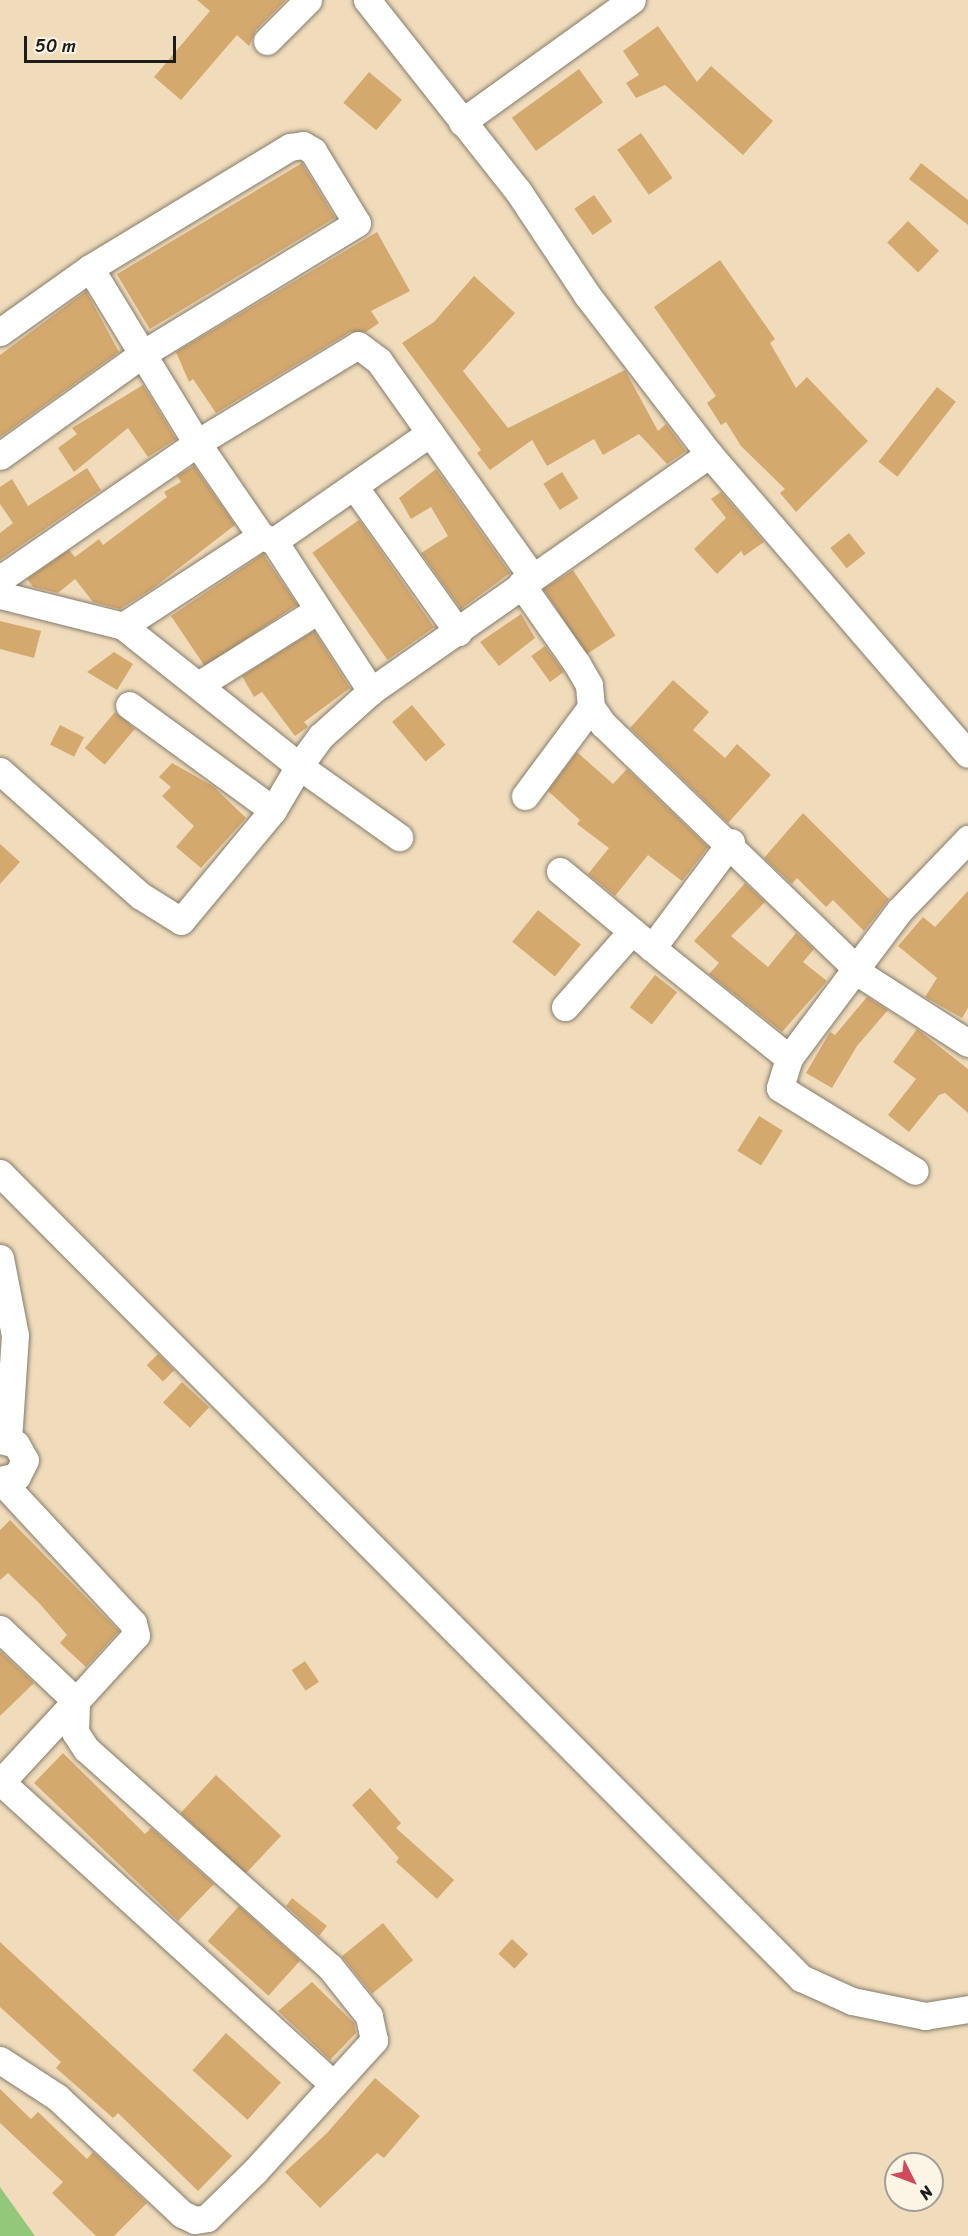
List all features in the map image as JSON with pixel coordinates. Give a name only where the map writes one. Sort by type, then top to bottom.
[{"type":"street","points":[[267,41],[308,0]]},
{"type":"street","points":[[367,0],[462,122],[709,454],[968,754]]},
{"type":"street","points":[[462,122],[632,0]]},
{"type":"street","points":[[0,332],[90,267],[290,147],[313,151],[357,223],[141,356],[0,456]]},
{"type":"street","points":[[90,267],[141,356],[197,443],[267,538],[315,612],[371,691]]},
{"type":"street","points":[[0,579],[197,443],[358,345],[380,362],[527,580],[589,685],[591,707],[858,967],[865,978],[968,1043]]},
{"type":"street","points":[[123,626],[267,538],[356,489],[430,433]]},
{"type":"street","points":[[0,771],[175,920],[181,921],[273,810],[299,766],[321,736],[371,691],[709,454]]},
{"type":"street","points":[[356,489],[458,632]]},
{"type":"street","points":[[0,595],[123,626],[200,684],[252,734],[399,837]]},
{"type":"street","points":[[200,684],[315,612]]},
{"type":"street","points":[[129,705],[273,810]]},
{"type":"street","points":[[525,796],[591,707]]},
{"type":"street","points":[[915,1171],[780,1088],[789,1058],[899,911],[968,839]]},
{"type":"street","points":[[565,1007],[642,939],[731,842]]},
{"type":"street","points":[[560,871],[789,1058]]},
{"type":"street","points":[[0,1173],[801,1978],[852,2001],[925,2016],[968,2009]]},
{"type":"street","points":[[0,1258],[15,1335],[4,1440],[16,1444],[25,1460],[17,1476],[0,1480],[133,1623],[133,1643],[0,1783],[333,2084]]},
{"type":"street","points":[[0,1629],[76,1701],[75,1732],[86,1749],[330,1967],[369,2016],[374,2040],[207,2218],[195,2220],[182,2214],[57,2097],[0,2060]]},
{"type":"green space","points":[[0,2187],[35,2236],[0,2236]]},
{"type":"building","points":[[197,0],[286,0],[256,30],[249,46],[237,35],[181,100],[154,77],[210,11]]},
{"type":"building","points":[[658,26],[697,82],[711,66],[773,121],[743,155],[665,85],[636,98],[626,83],[639,75],[623,51]]},
{"type":"building","points":[[579,69],[603,102],[536,151],[512,118]]},
{"type":"building","points":[[369,72],[402,100],[376,130],[343,103]]},
{"type":"building","points":[[641,133],[673,178],[649,195],[617,150]]},
{"type":"building","points":[[302,163],[335,218],[150,329],[117,274]]},
{"type":"building","points":[[921,163],[968,200],[968,225],[909,179]]},
{"type":"building","points":[[594,195],[612,221],[593,235],[574,209]]},
{"type":"building","points":[[908,221],[939,251],[918,272],[887,243]]},
{"type":"building","points":[[377,232],[410,291],[371,311],[379,323],[366,332],[350,332],[216,413],[193,379],[189,382],[176,352]]},
{"type":"building","points":[[720,260],[775,339],[770,343],[796,388],[807,377],[868,441],[796,512],[780,493],[785,489],[741,446],[726,422],[721,425],[707,403],[716,396],[654,307]]},
{"type":"building","points":[[474,276],[515,313],[463,371],[508,428],[625,370],[658,431],[666,424],[686,451],[667,464],[639,434],[603,455],[594,439],[547,466],[532,440],[490,470],[477,453],[481,450],[402,343],[434,322]]},
{"type":"building","points":[[86,291],[119,352],[0,437],[0,355]]},
{"type":"building","points":[[143,385],[176,439],[148,457],[128,428],[74,472],[58,448],[77,434],[72,428]]},
{"type":"building","points":[[937,387],[956,402],[897,477],[879,462]]},
{"type":"building","points":[[194,466],[235,525],[152,589],[120,609],[93,602],[75,579],[58,593],[33,587],[27,579],[69,550],[75,557],[99,539],[103,545],[167,497],[164,492],[181,482],[177,476]]},
{"type":"building","points":[[87,468],[101,490],[0,560],[0,533],[13,523],[0,504],[0,487],[12,479],[28,506]]},
{"type":"building","points":[[436,469],[510,573],[461,609],[421,553],[448,536],[431,507],[411,519],[399,498]]},
{"type":"building","points":[[562,472],[578,498],[560,510],[543,484]]},
{"type":"building","points":[[721,492],[764,542],[744,556],[741,551],[717,574],[694,549],[726,518],[711,499]]},
{"type":"building","points":[[359,520],[434,627],[387,660],[312,553]]},
{"type":"building","points":[[849,533],[865,553],[847,568],[830,548]]},
{"type":"building","points":[[263,554],[297,605],[205,667],[171,616]]},
{"type":"building","points":[[573,570],[615,635],[586,654],[544,589]]},
{"type":"building","points":[[521,614],[535,638],[499,666],[480,642]]},
{"type":"building","points":[[0,621],[41,631],[34,658],[0,649]]},
{"type":"building","points":[[314,631],[350,688],[304,722],[308,727],[295,736],[262,692],[254,697],[242,676]]},
{"type":"building","points":[[545,646],[564,672],[550,682],[531,656]]},
{"type":"building","points":[[114,652],[133,664],[117,690],[87,672]]},
{"type":"building","points":[[673,680],[709,712],[693,730],[725,758],[737,744],[771,775],[728,823],[630,728]]},
{"type":"building","points":[[412,705],[445,745],[426,762],[392,722]]},
{"type":"building","points":[[115,712],[135,729],[105,765],[85,748]]},
{"type":"building","points":[[60,725],[84,737],[74,757],[50,745]]},
{"type":"building","points":[[577,752],[613,784],[627,769],[708,847],[682,881],[648,855],[615,896],[588,874],[609,848],[577,824],[580,820],[548,791]]},
{"type":"building","points":[[172,763],[213,786],[246,818],[201,868],[176,847],[194,826],[162,796],[171,787],[159,777]]},
{"type":"building","points":[[803,813],[889,899],[864,931],[833,900],[826,907],[797,878],[792,884],[764,858]]},
{"type":"building","points":[[0,844],[20,862],[0,884]]},
{"type":"building","points":[[745,883],[765,902],[731,936],[768,967],[796,933],[814,949],[803,962],[827,981],[782,1032],[709,974],[719,963],[694,941]]},
{"type":"building","points":[[968,891],[968,1008],[962,1018],[925,997],[937,978],[898,946],[923,917],[935,927]]},
{"type":"building","points":[[538,910],[581,945],[555,976],[512,942]]},
{"type":"building","points":[[655,975],[677,992],[652,1025],[630,1007]]},
{"type":"building","points":[[867,997],[888,1010],[857,1046],[832,1088],[806,1073],[830,1032],[835,1035]]},
{"type":"building","points":[[917,1029],[968,1069],[968,1113],[945,1093],[939,1095],[909,1132],[888,1115],[916,1079],[893,1062]]},
{"type":"building","points":[[759,1116],[783,1131],[761,1166],[737,1151]]},
{"type":"building","points":[[158,1354],[174,1370],[163,1382],[147,1365]]},
{"type":"building","points":[[182,1382],[209,1407],[190,1428],[163,1402]]},
{"type":"building","points":[[10,1520],[119,1631],[86,1667],[60,1643],[67,1635],[39,1603],[8,1573],[0,1580],[0,1530]]},
{"type":"building","points":[[0,1651],[34,1683],[0,1716]]},
{"type":"building","points":[[305,1661],[319,1682],[306,1691],[292,1670]]},
{"type":"building","points":[[63,1753],[145,1834],[151,1828],[214,1884],[178,1921],[34,1783]]},
{"type":"building","points":[[216,1775],[281,1836],[246,1874],[181,1813]]},
{"type":"building","points":[[370,1788],[401,1823],[396,1828],[454,1880],[437,1899],[396,1862],[399,1858],[352,1805]]},
{"type":"building","points":[[292,1898],[327,1926],[319,1936],[286,1906]]},
{"type":"building","points":[[239,1906],[300,1961],[268,1996],[208,1941]]},
{"type":"building","points":[[383,1923],[413,1960],[372,1994],[342,1956]]},
{"type":"building","points":[[512,1939],[528,1954],[514,1969],[498,1954]]},
{"type":"building","points":[[0,1942],[232,2156],[198,2191],[118,2113],[113,2118],[56,2068],[61,2062],[0,2007]]},
{"type":"building","points":[[312,1982],[354,2023],[356,2033],[330,2060],[278,2011]]},
{"type":"building","points":[[226,2033],[281,2083],[248,2120],[193,2070]]},
{"type":"building","points":[[375,2078],[420,2116],[384,2158],[377,2153],[320,2208],[285,2172],[327,2133]]},
{"type":"building","points":[[0,2089],[31,2119],[38,2112],[87,2159],[93,2152],[147,2203],[114,2236],[96,2236],[52,2193],[63,2182],[0,2123]]}]
